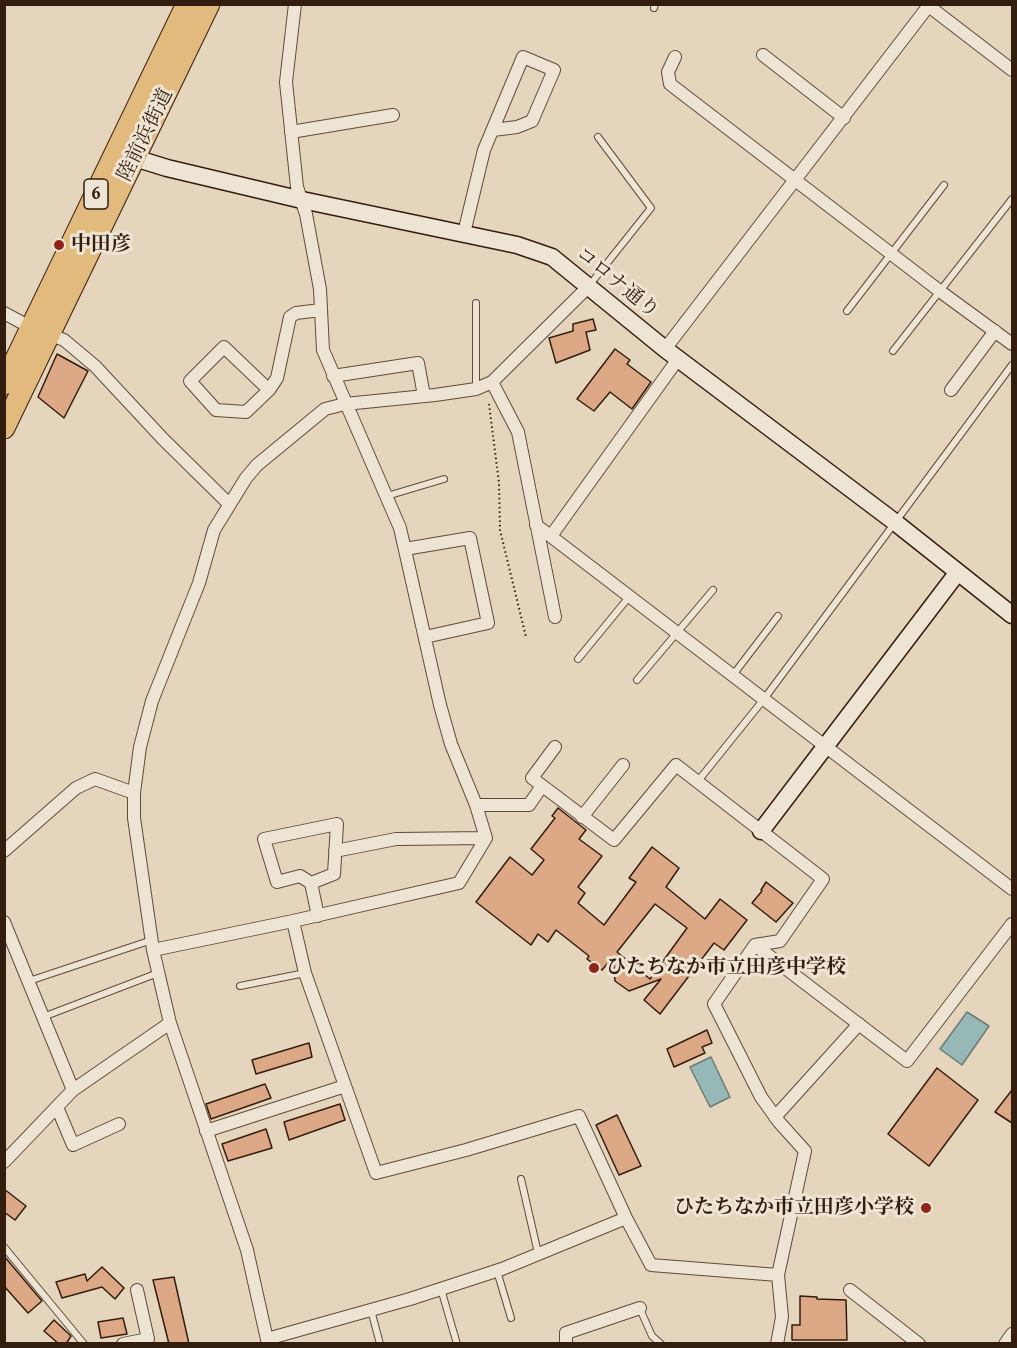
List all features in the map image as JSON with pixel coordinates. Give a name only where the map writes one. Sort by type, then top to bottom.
[{"type":"highway","name":"陸前浜街道","points":[[125,155],[187,4]]},
{"type":"highway","name":"陸前浜街道","points":[[4,428],[40,331],[125,155],[208,4]]},
{"type":"highway","name":"陸前浜街道","points":[[4,384],[40,331]]},
{"type":"street","points":[[152,945],[318,916],[459,883],[486,838],[476,805],[451,744],[440,705],[400,528],[323,351],[320,289],[302,200],[297,187],[286,82],[295,4]]},
{"type":"street","points":[[551,536],[671,354],[797,180],[929,5],[1012,70]]},
{"type":"street","points":[[763,55],[844,118]]},
{"type":"street","points":[[464,233],[484,150],[523,57],[554,70],[532,121],[517,127],[493,130]]},
{"type":"street","points":[[675,57],[668,72],[670,84],[1012,344]]},
{"type":"street","points":[[291,132],[393,115]]},
{"type":"street","name":"コロナ通り","points":[[125,155],[302,200],[517,245],[552,257],[671,354],[896,523],[1012,615]]},
{"type":"street","points":[[588,287],[485,385],[424,396],[345,404],[325,409],[257,465],[246,478],[214,530],[199,583],[152,701],[140,747],[134,793],[134,818],[152,945],[170,1023],[247,1250],[267,1341],[441,1289],[496,1270],[626,1218]]},
{"type":"street","points":[[269,390],[224,347],[190,381],[216,410],[246,412],[269,390],[277,378],[290,316],[296,313],[321,310]]},
{"type":"street","points":[[4,313],[64,340],[95,366],[163,439],[229,504]]},
{"type":"street","points":[[951,390],[995,331]]},
{"type":"street","points":[[333,376],[418,363],[424,396]]},
{"type":"street","points":[[485,385],[518,432],[555,617]]},
{"type":"street","points":[[536,525],[1012,889]]},
{"type":"street","points":[[405,549],[470,538],[488,623],[425,637]]},
{"type":"street","points":[[761,831],[958,572]]},
{"type":"street","points":[[555,747],[531,778],[614,840],[676,765],[823,879],[780,941],[755,945],[714,1004],[761,1097],[775,1117],[805,1150],[778,1275],[782,1317],[777,1344]]},
{"type":"street","points":[[582,818],[623,765]]},
{"type":"street","points":[[4,851],[76,788],[95,779],[134,793]]},
{"type":"street","points":[[476,805],[529,805],[542,786]]},
{"type":"street","points":[[311,883],[334,874],[337,824],[264,839],[277,882],[300,876],[311,883],[318,916]]},
{"type":"street","points":[[335,851],[396,839],[486,838]]},
{"type":"street","points":[[293,921],[305,973],[376,1173],[466,1150],[579,1116],[626,1218],[651,1265],[778,1275]]},
{"type":"street","points":[[4,922],[73,1090]]},
{"type":"street","points":[[755,945],[907,1061],[1012,924]]},
{"type":"street","points":[[4,1162],[73,1090],[170,1023]]},
{"type":"street","points":[[775,1117],[859,1024]]},
{"type":"street","points":[[206,1131],[345,1086]]},
{"type":"street","points":[[57,1107],[73,1145],[119,1124]]},
{"type":"street","points":[[123,1344],[148,1340],[137,1290]]},
{"type":"street","points":[[850,1290],[919,1344]]},
{"type":"street","points":[[566,1344],[566,1333],[639,1308]]},
{"type":"street","points":[[1005,1344],[1012,1334]]},
{"type":"lane","points":[[588,287],[651,208],[598,137]]},
{"type":"lane","points":[[847,311],[944,185]]},
{"type":"lane","points":[[894,351],[1012,199]]},
{"type":"lane","points":[[476,303],[485,385]]},
{"type":"lane","points":[[697,782],[764,699],[1012,365]]},
{"type":"lane","points":[[387,496],[444,479]]},
{"type":"lane","points":[[637,680],[713,590]]},
{"type":"lane","points":[[578,659],[630,596]]},
{"type":"lane","points":[[733,675],[778,616]]},
{"type":"lane","points":[[29,981],[152,945]]},
{"type":"lane","points":[[43,1017],[158,973]]},
{"type":"lane","points":[[240,986],[305,973]]},
{"type":"lane","points":[[521,1179],[538,1253]]},
{"type":"lane","points":[[4,1247],[84,1344]]},
{"type":"lane","points":[[496,1270],[511,1318]]},
{"type":"lane","points":[[441,1289],[457,1344]]},
{"type":"lane","points":[[639,1308],[651,1336],[661,1344]]},
{"type":"lane","points":[[371,1310],[380,1344]]},
{"type":"path","points":[[485,385],[499,483],[500,530],[526,637]]},
{"type":"water","points":[[967,1012],[989,1026],[962,1065],[940,1049]]},
{"type":"water","points":[[711,1057],[730,1097],[710,1107],[690,1067]]},
{"type":"building","points":[[593,319],[596,330],[586,332],[590,350],[556,363],[549,338],[573,331],[573,324]]},
{"type":"building","points":[[615,349],[630,360],[627,364],[651,382],[632,409],[610,392],[594,411],[577,399]]},
{"type":"building","points":[[57,354],[88,371],[64,418],[38,397]]},
{"type":"building","points":[[558,808],[586,830],[579,839],[602,856],[578,887],[585,893],[578,903],[604,925],[636,882],[629,878],[652,847],[679,868],[666,887],[705,919],[720,899],[747,920],[724,950],[714,943],[660,1014],[644,1000],[661,979],[629,991],[615,981],[613,957],[602,970],[587,959],[589,956],[556,930],[548,942],[538,934],[531,945],[476,902],[510,857],[532,875],[544,860],[531,849],[555,818],[552,816]],"holes":[[[655,904],[687,928],[650,979],[617,952]]]},
{"type":"building","points":[[766,882],[793,903],[776,922],[752,903]]},
{"type":"building","points":[[707,1030],[712,1043],[702,1047],[705,1053],[674,1067],[667,1049]]},
{"type":"building","points":[[309,1043],[312,1057],[256,1074],[252,1060]]},
{"type":"building","points":[[937,1068],[978,1100],[929,1166],[888,1134]]},
{"type":"building","points":[[265,1084],[271,1098],[211,1119],[206,1104]]},
{"type":"building","points":[[1012,1090],[1012,1123],[995,1112]]},
{"type":"building","points":[[340,1104],[345,1120],[289,1140],[284,1122]]},
{"type":"building","points":[[617,1115],[641,1166],[619,1175],[596,1125]]},
{"type":"building","points":[[266,1129],[272,1148],[228,1161],[222,1144]]},
{"type":"building","points":[[4,1189],[26,1206],[15,1220],[4,1212]]},
{"type":"building","points":[[4,1256],[42,1301],[28,1313],[4,1286]]},
{"type":"building","points":[[102,1267],[124,1288],[115,1299],[102,1287],[62,1298],[56,1282],[85,1274],[87,1281]]},
{"type":"building","points":[[174,1277],[189,1344],[169,1344],[153,1280]]},
{"type":"building","points":[[800,1296],[846,1300],[847,1340],[792,1340],[792,1325],[800,1325]]},
{"type":"building","points":[[123,1318],[127,1334],[101,1338],[98,1322]]},
{"type":"building","points":[[54,1320],[71,1336],[66,1344],[59,1344],[44,1331]]},
{"type":"place","name":"中田彦","points":[[59,245]]},
{"type":"place","name":"ひたちなか市立田彦中学校","points":[[594,968]]},
{"type":"place","name":"ひたちなか市立田彦小学校","points":[[926,1208]]}]
